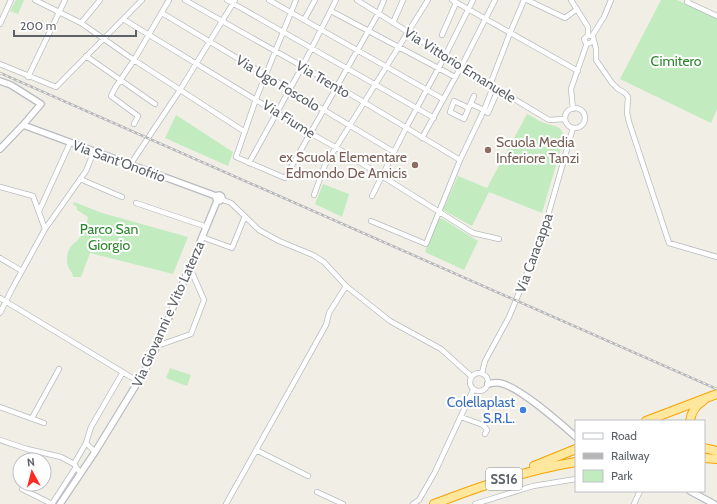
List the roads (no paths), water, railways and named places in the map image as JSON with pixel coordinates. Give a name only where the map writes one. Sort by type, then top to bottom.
[{"type":"highway","points":[[649,420],[717,394]]},
{"type":"highway","points":[[690,420],[694,409],[699,403],[717,394]]},
{"type":"highway","points":[[705,448],[717,451]]},
{"type":"highway","points":[[499,480],[575,449]]},
{"type":"highway","points":[[705,454],[717,454]]},
{"type":"highway","points":[[705,458],[717,459]]},
{"type":"highway","name":"SS16","points":[[434,504],[499,480],[535,470],[575,462]]},
{"type":"highway","name":"SS16","points":[[448,504],[512,482],[575,467]]},
{"type":"street","points":[[0,24],[11,0]]},
{"type":"street","points":[[35,0],[81,23],[134,60],[245,132]]},
{"type":"street","points":[[28,76],[65,0]]},
{"type":"street","points":[[81,23],[100,0]]},
{"type":"street","points":[[0,64],[56,87],[142,0]]},
{"type":"street","points":[[134,124],[138,116],[111,96],[170,0]]},
{"type":"street","name":"Via Trento","points":[[185,0],[337,86],[460,160]]},
{"type":"street","points":[[227,0],[234,2],[347,69],[434,118]]},
{"type":"street","points":[[269,0],[444,99]]},
{"type":"street","points":[[278,5],[282,0]]},
{"type":"street","points":[[296,0],[256,100],[236,157],[285,178],[378,14],[384,0]]},
{"type":"street","points":[[304,20],[314,0]]},
{"type":"street","points":[[248,163],[277,113],[336,0]]},
{"type":"street","name":"Via Vittorio Emanuele","points":[[357,0],[461,67],[548,120],[565,119]]},
{"type":"street","points":[[393,23],[403,0]]},
{"type":"street","points":[[314,195],[326,165],[374,84],[428,0]]},
{"type":"street","points":[[452,0],[578,72]]},
{"type":"street","points":[[372,196],[473,0]]},
{"type":"street","points":[[422,138],[461,67],[495,0]]},
{"type":"street","points":[[371,221],[426,244],[460,160],[484,110],[510,33],[525,0],[565,18],[577,10]]},
{"type":"street","points":[[571,0],[588,27],[596,49],[596,60],[612,83],[628,97],[627,113],[629,122],[669,243],[717,257]]},
{"type":"street","points":[[573,109],[571,89],[587,43],[590,43],[591,37],[604,17],[610,0]]},
{"type":"street","points":[[688,0],[687,2],[717,16]]},
{"type":"street","points":[[130,165],[180,90],[234,2]]},
{"type":"street","points":[[442,35],[456,3]]},
{"type":"street","points":[[331,11],[455,77]]},
{"type":"street","name":"Via Ugo Foscolo","points":[[162,13],[394,152]]},
{"type":"street","name":"Via Fiume","points":[[123,19],[337,148],[473,233],[499,239]]},
{"type":"street","points":[[587,43],[584,39],[591,37]]},
{"type":"street","points":[[86,56],[155,104]]},
{"type":"street","points":[[0,80],[11,85],[41,104],[23,126],[1,145]]},
{"type":"street","points":[[474,96],[470,106],[464,119],[450,112],[454,101],[470,106],[484,110],[488,113],[498,90]]},
{"type":"street","points":[[573,109],[580,110],[584,115],[584,122],[580,127],[574,128],[568,125],[565,119],[568,112],[573,109]]},
{"type":"street","name":"Via Sant'Onofrio","points":[[23,126],[94,151],[218,199]]},
{"type":"street","name":"Via Caracappa","points":[[482,373],[485,361],[509,317],[541,240],[574,128]]},
{"type":"street","points":[[39,211],[70,143]]},
{"type":"street","points":[[0,313],[45,229],[86,171],[94,151]]},
{"type":"street","points":[[80,179],[122,197]]},
{"type":"street","points":[[0,187],[33,196],[45,229]]},
{"type":"street","points":[[218,199],[231,203],[259,230],[279,241],[313,255],[324,262],[346,286],[390,321],[441,349],[471,376]]},
{"type":"street","name":"Via Giovanni e Vito Laterza","points":[[60,504],[96,452],[139,382],[157,346],[218,199]]},
{"type":"street","points":[[136,203],[207,227]]},
{"type":"street","points":[[202,237],[232,248],[245,216]]},
{"type":"street","points":[[0,258],[22,271]]},
{"type":"street","points":[[157,346],[190,334],[193,327],[204,300],[190,268]]},
{"type":"street","points":[[226,504],[326,325],[329,313],[346,286]]},
{"type":"street","points":[[0,298],[139,382]]},
{"type":"street","points":[[32,418],[59,369]]},
{"type":"street","points":[[28,492],[52,504],[64,487],[86,443],[91,427],[123,372]]},
{"type":"street","points":[[473,390],[469,382],[471,376],[476,373],[482,373],[487,377],[488,384]]},
{"type":"street","points":[[473,390],[482,391],[488,384],[499,383],[510,386],[538,406],[575,436]]},
{"type":"street","points":[[412,504],[419,500],[435,472],[473,390]]},
{"type":"street","points":[[0,407],[44,423]]},
{"type":"street","points":[[461,417],[483,425],[487,430],[485,434]]},
{"type":"street","points":[[0,440],[61,457],[75,465],[81,474]]},
{"type":"street","points":[[86,443],[96,452]]},
{"type":"street","points":[[256,450],[308,476]]},
{"type":"street","points":[[475,504],[534,486],[575,479]]},
{"type":"street","points":[[317,492],[343,504]]},
{"type":"street","points":[[634,504],[640,492]]},
{"type":"street","points":[[692,492],[714,504]]},
{"type":"railway","points":[[0,73],[717,389]]},
{"type":"place","name":"Scuola Media Inferiore Tanzi","points":[[488,150]]},
{"type":"place","name":"ex Scuola Elementare Edmondo De Amicis","points":[[415,165]]},
{"type":"place","name":"Colellaplast S.R.L.","points":[[523,410]]},
{"type":"park label","name":"Cimitero","points":[[676,61]]},
{"type":"park label","name":"Parco San Giorgio","points":[[109,238]]}]
